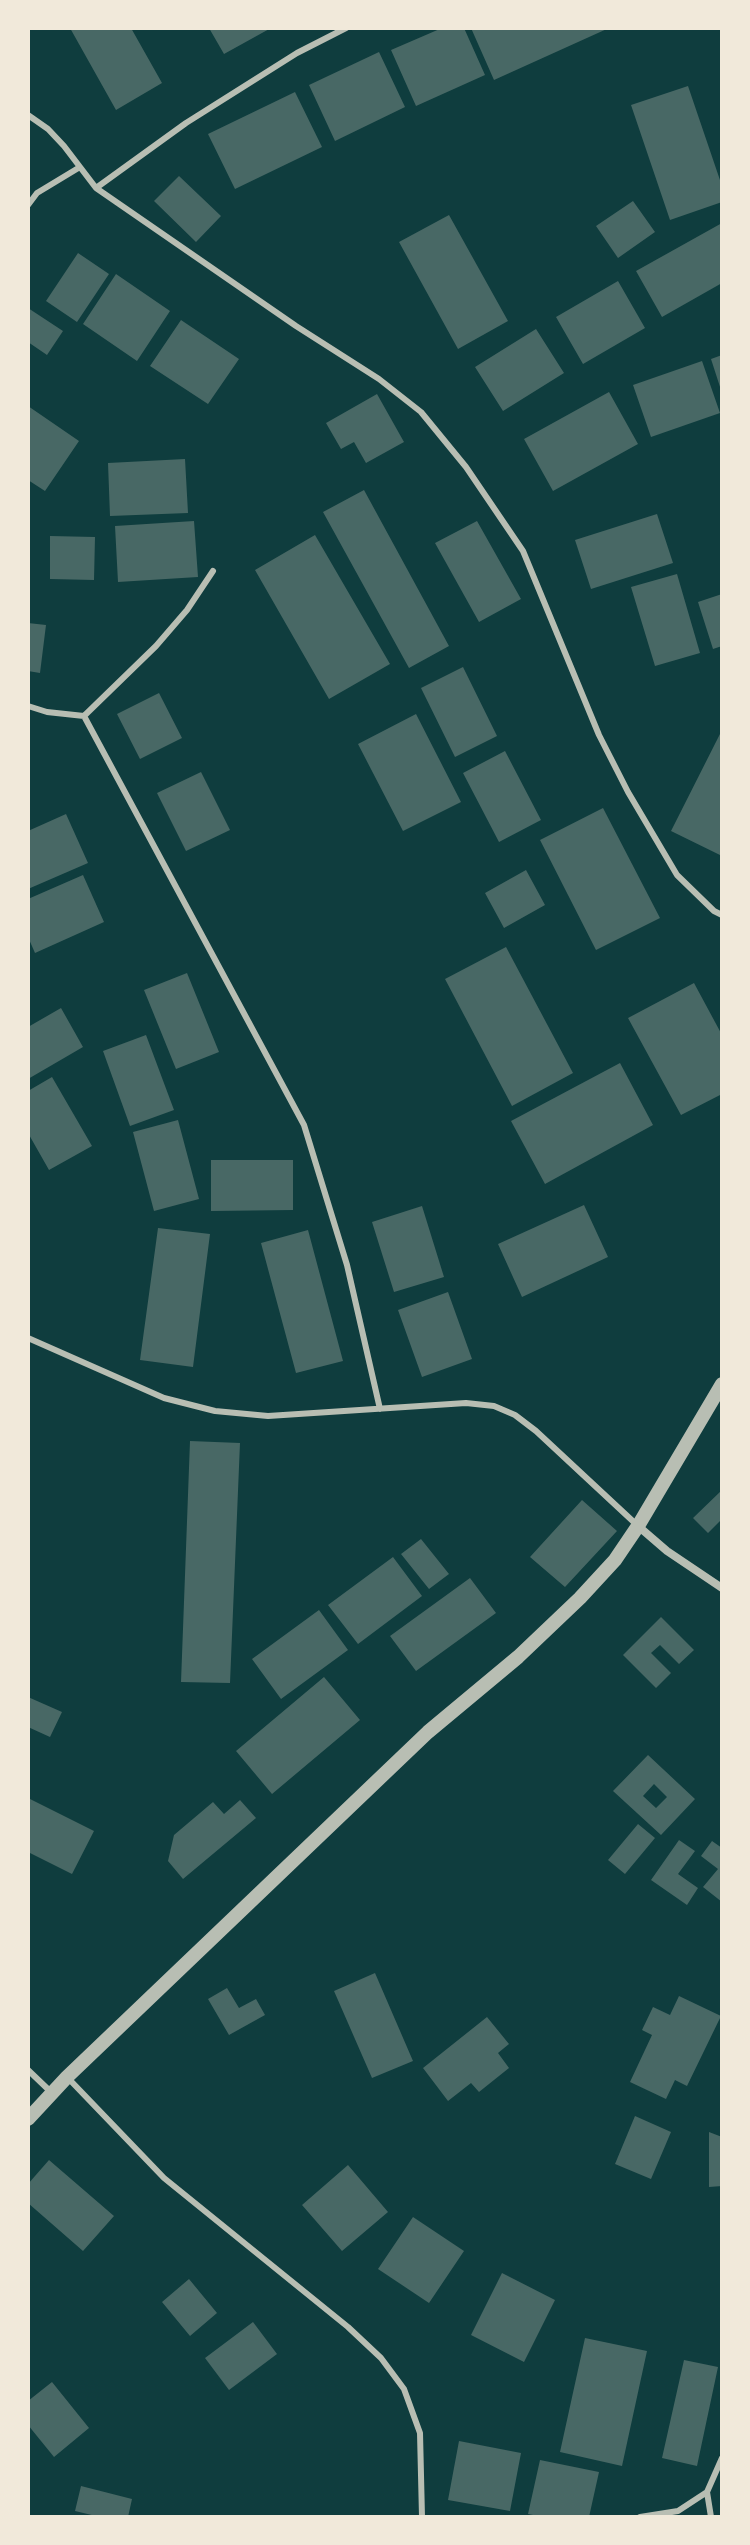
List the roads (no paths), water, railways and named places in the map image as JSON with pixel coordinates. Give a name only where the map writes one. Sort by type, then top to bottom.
[{"type":"street","points":[[28,2119],[67,2077],[428,1732],[518,1657],[580,1598],[615,1560],[638,1526],[722,1384]]},
{"type":"street","points":[[638,1526],[667,1551],[722,1588]]},
{"type":"lane","points":[[96,188],[186,123],[297,53],[346,28]]},
{"type":"lane","points":[[28,115],[48,129],[96,188],[296,326],[379,379],[421,412],[466,467],[523,551],[599,735],[628,792],[677,875],[722,915]]},
{"type":"lane","points":[[28,205],[37,193],[80,167]]},
{"type":"lane","points":[[84,716],[156,646],[187,610],[213,571]]},
{"type":"lane","points":[[28,706],[47,712],[84,716]]},
{"type":"lane","points":[[84,716],[304,1125],[347,1265],[380,1409]]},
{"type":"lane","points":[[28,1338],[164,1398],[215,1411],[268,1416],[466,1403],[494,1406],[515,1415],[536,1431],[638,1526]]},
{"type":"lane","points":[[28,2070],[52,2093]]},
{"type":"lane","points":[[67,2077],[164,2178],[348,2327],[381,2358],[404,2389],[420,2433],[422,2517]]},
{"type":"lane","points":[[640,2517],[678,2511],[691,2505],[707,2492],[722,2458]]},
{"type":"lane","points":[[707,2492],[711,2517]]}]
